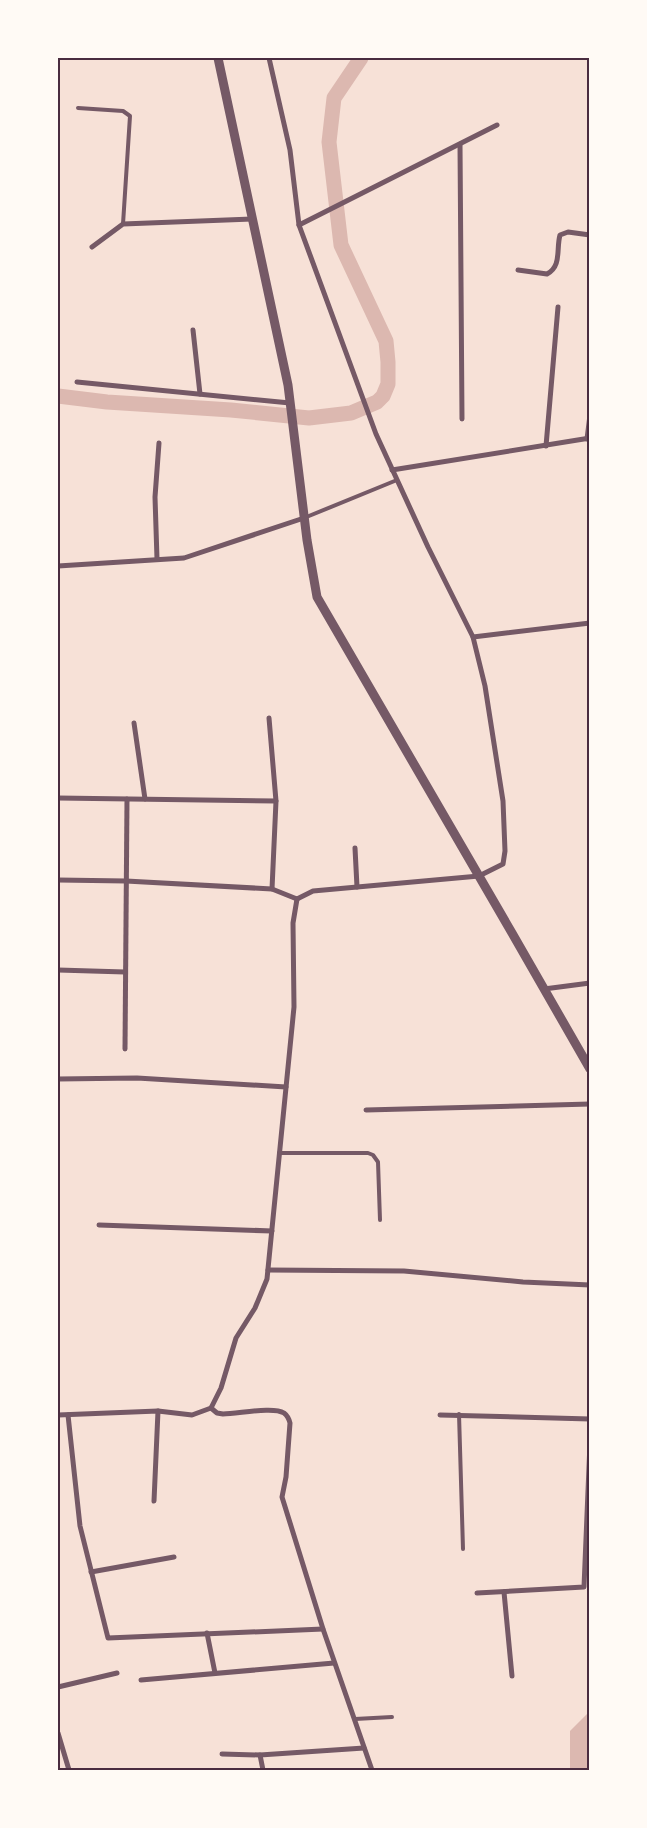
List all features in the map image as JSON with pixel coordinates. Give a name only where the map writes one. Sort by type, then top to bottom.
[{"type":"street","points":[[218,58],[288,385],[304,518],[317,597],[590,1069]]},
{"type":"street","points":[[58,880],[126,881],[272,889],[297,899],[313,891],[479,876],[503,864],[506,851],[502,801],[485,686],[473,638],[392,470],[373,426],[299,225],[290,150],[269,58]]},
{"type":"street","points":[[299,225],[497,126]]},
{"type":"street","points":[[460,144],[462,419]]},
{"type":"street","points":[[92,247],[123,224],[252,218]]},
{"type":"street","points":[[518,270],[547,274],[554,269],[556,264],[560,235],[568,232],[590,235]]},
{"type":"street","points":[[546,446],[558,307]]},
{"type":"street","points":[[193,330],[200,394]]},
{"type":"street","points":[[77,382],[290,402]]},
{"type":"street","points":[[392,470],[588,439],[590,415]]},
{"type":"street","points":[[157,559],[155,497],[159,444]]},
{"type":"street","points":[[58,566],[184,558],[304,518]]},
{"type":"street","points":[[473,638],[590,623]]},
{"type":"street","points":[[268,718],[276,801],[272,889]]},
{"type":"street","points":[[134,722],[145,799]]},
{"type":"street","points":[[58,798],[276,801]]},
{"type":"street","points":[[125,1049],[127,799]]},
{"type":"street","points":[[355,848],[357,887]]},
{"type":"street","points":[[58,1415],[158,1411],[192,1415],[211,1408],[221,1388],[236,1338],[255,1308],[267,1280],[294,1007],[293,923],[297,899]]},
{"type":"street","points":[[58,970],[125,972]]},
{"type":"street","points":[[544,989],[590,983]]},
{"type":"street","points":[[58,1079],[136,1078],[286,1087]]},
{"type":"street","points":[[366,1110],[590,1104]]},
{"type":"street","points":[[100,1225],[272,1231]]},
{"type":"street","points":[[268,1270],[404,1271],[523,1282],[590,1285]]},
{"type":"street","points":[[211,1408],[217,1413],[223,1414],[269,1411],[283,1412],[288,1417],[290,1423],[286,1477],[282,1497],[334,1663],[372,1770]]},
{"type":"street","points":[[154,1502],[158,1411]]},
{"type":"street","points":[[440,1415],[459,1414],[590,1419]]},
{"type":"street","points":[[68,1415],[80,1526],[108,1638],[323,1629]]},
{"type":"street","points":[[477,1593],[584,1587],[590,1443]]},
{"type":"street","points":[[92,1572],[174,1557]]},
{"type":"street","points":[[504,1592],[512,1676]]},
{"type":"street","points":[[207,1633],[216,1673]]},
{"type":"street","points":[[141,1680],[334,1663]]},
{"type":"street","points":[[58,1686],[117,1673]]},
{"type":"street","points":[[58,1733],[68,1770]]},
{"type":"street","points":[[222,1754],[260,1755],[364,1748]]},
{"type":"street","points":[[260,1755],[263,1770]]},
{"type":"lane","points":[[78,108],[123,111],[130,116],[123,224]]},
{"type":"lane","points":[[304,518],[397,480]]},
{"type":"lane","points":[[280,1153],[373,1154],[378,1162],[380,1220]]},
{"type":"lane","points":[[459,1414],[463,1549]]},
{"type":"lane","points":[[355,1719],[392,1717]]},
{"type":"shaded area","points":[[589,1712],[589,1770],[570,1770],[570,1731]]},
{"type":"waterway","points":[[58,396],[107,402],[231,410],[309,418],[351,413],[377,402],[383,396],[388,384],[386,341],[341,245],[329,142],[334,98],[361,58]]}]
